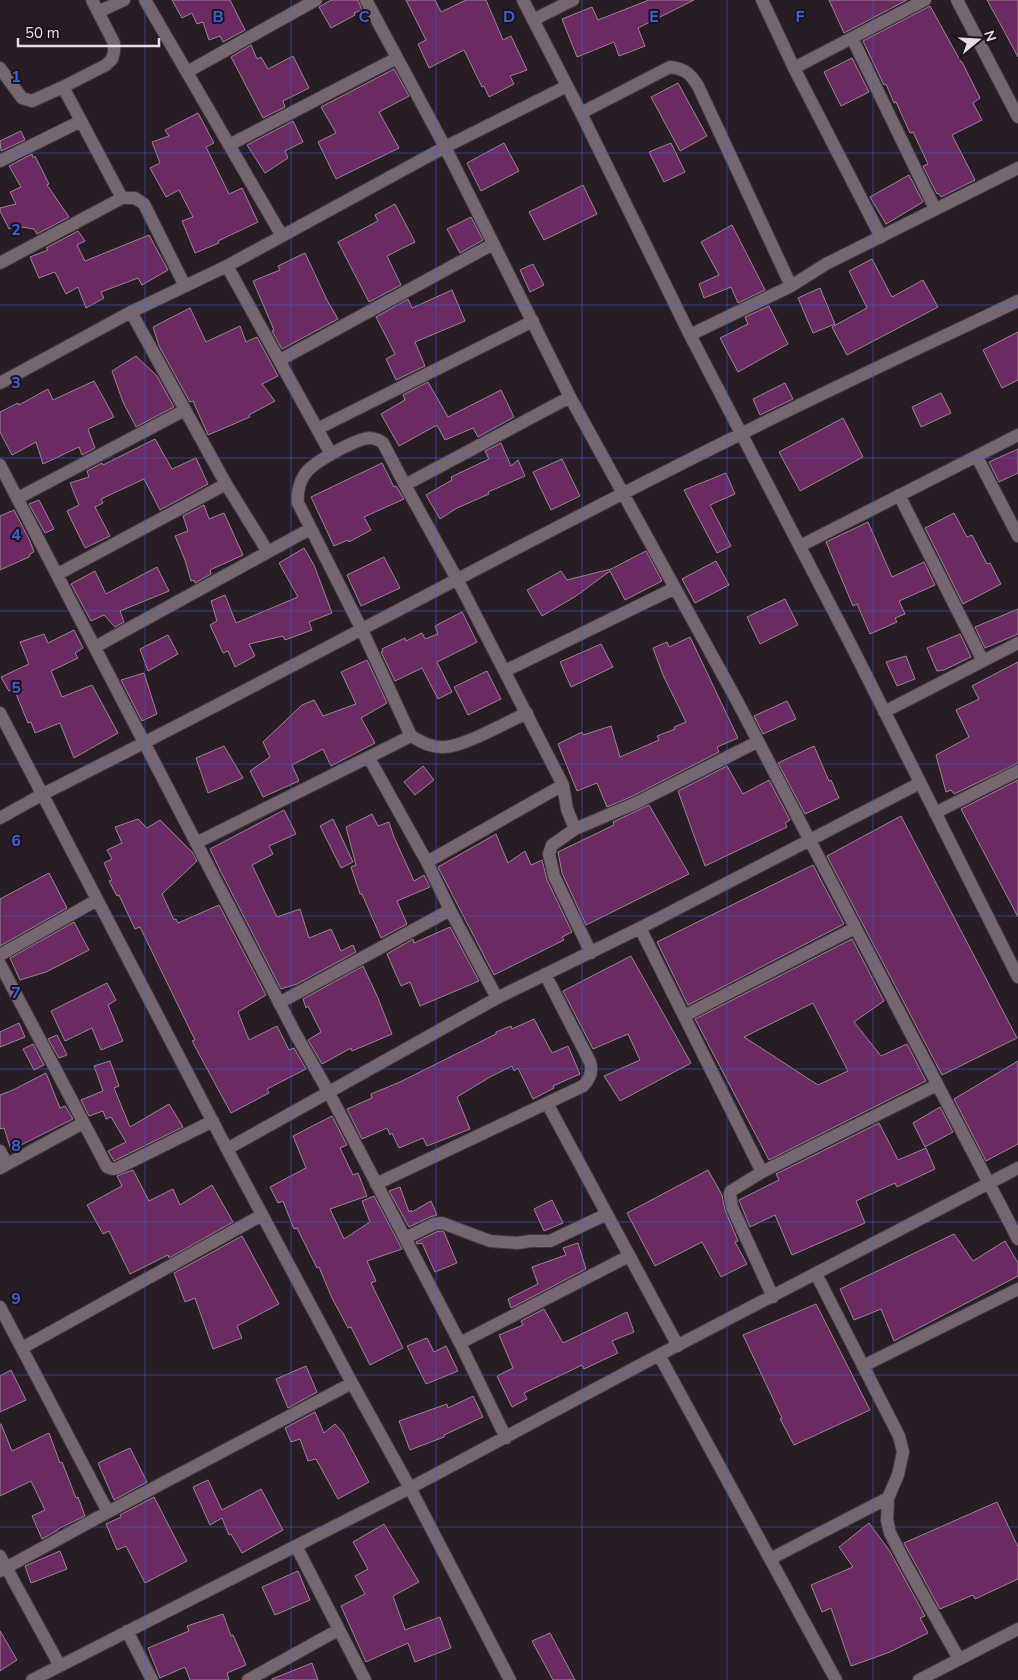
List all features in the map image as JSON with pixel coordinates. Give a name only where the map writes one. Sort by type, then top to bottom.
[{"type":"street","points":[[0,68],[22,98],[32,101],[106,65],[112,59],[114,43],[92,0]]},
{"type":"street","points":[[98,12],[124,0]]},
{"type":"street","points":[[145,0],[282,236]]},
{"type":"street","points":[[187,72],[316,0]]},
{"type":"street","points":[[366,0],[445,147],[570,397],[736,699],[1018,1239]]},
{"type":"street","points":[[523,0],[566,86],[582,113],[740,434],[852,645],[1018,977]]},
{"type":"street","points":[[533,20],[573,0]]},
{"type":"street","points":[[762,0],[794,68],[881,237]]},
{"type":"street","points":[[794,68],[925,0]]},
{"type":"street","points":[[956,0],[1018,117]]},
{"type":"street","points":[[852,38],[935,208]]},
{"type":"street","points":[[230,145],[397,58]]},
{"type":"street","points":[[582,113],[670,67],[682,69],[690,73],[791,286]]},
{"type":"street","points":[[0,383],[132,312],[227,266],[445,147],[566,86]]},
{"type":"street","points":[[63,87],[122,198]]},
{"type":"street","points":[[0,161],[81,120]]},
{"type":"street","points":[[690,335],[791,286],[826,264],[1018,168]]},
{"type":"street","points":[[0,248],[3,262],[122,198],[134,198],[144,204],[185,286]]},
{"type":"street","points":[[280,360],[493,244]]},
{"type":"street","points":[[227,266],[331,454]]},
{"type":"street","points":[[0,818],[362,630],[457,578],[740,434],[1018,301]]},
{"type":"street","points":[[132,312],[226,484],[268,552]]},
{"type":"street","points":[[317,429],[533,322]]},
{"type":"street","points":[[405,485],[570,397]]},
{"type":"street","points":[[18,498],[185,410]]},
{"type":"street","points":[[800,546],[1018,436]]},
{"type":"street","points":[[527,713],[458,745],[444,747],[426,745],[411,736],[362,630],[298,503],[297,493],[306,473],[315,464],[331,454],[362,440],[378,439],[383,442],[457,578],[527,713],[563,785],[567,809],[575,830]]},
{"type":"street","points":[[977,457],[1018,536]]},
{"type":"street","points":[[0,466],[58,574],[279,1002],[460,1343],[506,1438]]},
{"type":"street","points":[[58,574],[226,484]]},
{"type":"street","points":[[899,495],[983,661]]},
{"type":"street","points":[[95,647],[310,529]]},
{"type":"street","points":[[505,671],[675,588]]},
{"type":"street","points":[[884,712],[1018,643]]},
{"type":"street","points":[[0,713],[227,1149],[410,1488],[510,1680]]},
{"type":"street","points":[[196,842],[411,736]]},
{"type":"street","points":[[592,953],[554,876],[549,854],[552,845],[575,830],[636,803],[757,742]]},
{"type":"street","points":[[369,758],[427,862],[450,910],[497,998]]},
{"type":"street","points":[[935,812],[1018,771]]},
{"type":"street","points":[[227,1149],[497,998],[592,953],[920,783]]},
{"type":"street","points":[[427,862],[563,785]]},
{"type":"street","points":[[0,955],[97,900]]},
{"type":"street","points":[[279,1002],[450,910]]},
{"type":"street","points":[[640,928],[762,1172]]},
{"type":"street","points":[[684,1016],[855,928]]},
{"type":"street","points":[[0,964],[107,1167],[113,1169],[213,1121]]},
{"type":"street","points":[[376,1184],[583,1086],[588,1080],[592,1068],[546,974]]},
{"type":"street","points":[[773,1296],[732,1207],[730,1194],[733,1189],[762,1172],[937,1085]]},
{"type":"street","points":[[547,1103],[678,1346]]},
{"type":"street","points":[[0,1150],[4,1166],[83,1123]]},
{"type":"street","points":[[32,1680],[410,1488],[659,1355],[1018,1168]]},
{"type":"street","points":[[405,1238],[434,1224],[442,1223],[500,1243],[550,1241],[607,1214]]},
{"type":"street","points":[[22,1348],[262,1215]]},
{"type":"street","points":[[460,1343],[629,1256]]},
{"type":"street","points":[[816,1274],[898,1436],[902,1452],[898,1475],[888,1498],[887,1520],[890,1533],[960,1659]]},
{"type":"street","points":[[863,1366],[1018,1289]]},
{"type":"street","points":[[0,1307],[108,1512]]},
{"type":"street","points":[[659,1355],[836,1680]]},
{"type":"street","points":[[3,1569],[352,1383]]},
{"type":"street","points":[[770,1559],[888,1498]]},
{"type":"street","points":[[296,1546],[365,1680]]},
{"type":"street","points":[[0,1556],[3,1569],[60,1666]]},
{"type":"street","points":[[919,1680],[1018,1629]]},
{"type":"street","points":[[248,1680],[338,1630]]},
{"type":"street","points":[[127,1631],[152,1680]]},
{"type":"building","points":[[172,0],[230,0],[245,30],[223,42],[220,36],[209,40],[203,22],[197,24],[192,13],[182,18]]},
{"type":"building","points":[[331,0],[358,0],[362,10],[331,28],[319,7]]},
{"type":"building","points":[[406,0],[435,0],[441,12],[466,0],[486,0],[503,40],[511,36],[527,70],[510,76],[514,84],[489,97],[464,50],[429,68],[418,44],[426,40]]},
{"type":"building","points":[[649,0],[694,0],[638,28],[645,46],[619,56],[614,42],[577,57],[562,19],[592,7],[598,20]]},
{"type":"building","points":[[829,0],[907,0],[844,33]]},
{"type":"building","points":[[987,0],[1018,0],[1018,57],[997,18]]},
{"type":"building","points":[[930,6],[980,98],[973,103],[982,120],[952,135],[975,180],[941,197],[937,194],[923,166],[928,164],[913,132],[910,133],[896,102],[894,103],[886,84],[884,85],[863,41]]},
{"type":"building","points":[[251,45],[257,59],[261,57],[268,69],[293,56],[309,88],[283,101],[285,107],[263,118],[231,57]]},
{"type":"building","points":[[852,58],[869,92],[841,106],[824,72]]},
{"type":"building","points":[[394,69],[409,96],[379,112],[399,148],[336,179],[318,142],[336,133],[321,107]]},
{"type":"building","points":[[678,83],[707,136],[680,151],[651,97]]},
{"type":"building","points":[[198,113],[214,143],[206,147],[229,194],[242,188],[258,222],[218,241],[219,243],[195,253],[182,221],[193,217],[179,190],[166,197],[150,168],[160,163],[152,142],[169,136],[165,130]]},
{"type":"building","points":[[293,121],[303,142],[285,151],[288,158],[265,173],[247,145]]},
{"type":"building","points":[[21,131],[25,140],[1,151],[0,141]]},
{"type":"building","points":[[504,143],[519,171],[481,191],[467,163]]},
{"type":"building","points":[[671,143],[685,172],[664,182],[649,152]]},
{"type":"building","points":[[32,154],[33,158],[35,156],[49,184],[47,185],[69,217],[37,234],[34,229],[15,226],[9,229],[0,211],[0,208],[16,204],[10,192],[21,187],[9,166]]},
{"type":"building","points":[[909,175],[923,202],[886,224],[870,197]]},
{"type":"building","points":[[583,185],[597,214],[544,240],[529,212]]},
{"type":"building","points":[[395,204],[415,242],[387,256],[401,285],[369,302],[338,242],[378,221],[375,215]]},
{"type":"building","points":[[471,217],[483,240],[460,253],[447,229]]},
{"type":"building","points":[[732,225],[765,290],[738,303],[731,287],[704,298],[699,284],[719,275],[701,242]]},
{"type":"building","points":[[78,231],[85,241],[77,245],[85,261],[149,235],[168,270],[142,285],[138,278],[101,292],[104,298],[86,308],[78,287],[66,294],[55,272],[39,278],[30,257],[48,250],[46,248]]},
{"type":"building","points":[[305,253],[338,319],[282,349],[272,331],[274,330],[253,281],[280,270],[278,266]]},
{"type":"building","points":[[872,259],[892,297],[923,280],[938,307],[847,355],[832,327],[867,308],[849,271]]},
{"type":"building","points":[[533,264],[544,285],[530,292],[520,270]]},
{"type":"building","points":[[820,288],[835,324],[813,333],[798,298]]},
{"type":"building","points":[[452,290],[465,321],[415,342],[425,366],[396,380],[386,359],[395,354],[376,317],[408,299],[412,308]]},
{"type":"building","points":[[769,306],[788,344],[738,372],[720,338],[748,324],[745,317]]},
{"type":"building","points":[[190,308],[206,342],[240,326],[246,342],[257,337],[278,376],[262,384],[275,401],[249,415],[250,417],[208,435],[193,401],[190,402],[159,346],[153,327]]},
{"type":"building","points":[[1018,332],[1018,380],[1002,388],[983,350]]},
{"type":"building","points":[[136,356],[157,376],[174,407],[136,427],[123,402],[112,371]]},
{"type":"building","points":[[94,381],[114,417],[88,429],[95,448],[82,455],[79,447],[43,464],[36,442],[12,455],[0,432],[0,412],[18,403],[19,405],[48,389],[53,400]]},
{"type":"building","points":[[428,382],[448,417],[501,390],[514,417],[478,437],[473,428],[445,440],[437,425],[399,446],[381,414],[405,400],[403,395]]},
{"type":"building","points":[[785,383],[793,399],[760,415],[753,399]]},
{"type":"building","points":[[941,393],[951,413],[921,427],[912,407]]},
{"type":"building","points":[[843,418],[863,457],[800,491],[779,452]]},
{"type":"building","points":[[155,439],[172,469],[196,458],[208,484],[160,510],[144,479],[101,499],[103,503],[95,507],[110,536],[85,548],[67,511],[79,505],[70,483],[89,477],[87,471]]},
{"type":"building","points":[[501,443],[511,466],[518,460],[525,476],[488,492],[489,494],[457,508],[440,519],[426,495],[452,480],[451,477],[489,459],[485,451]]},
{"type":"building","points":[[1018,449],[1018,473],[999,482],[989,462]]},
{"type":"building","points":[[562,459],[580,496],[551,510],[533,472]]},
{"type":"building","points":[[382,463],[394,487],[396,486],[404,499],[364,517],[371,530],[349,542],[348,540],[334,546],[311,497]]},
{"type":"building","points":[[726,473],[735,494],[710,505],[731,546],[717,553],[684,490]]},
{"type":"building","points":[[39,500],[54,529],[45,533],[29,504]]},
{"type":"building","points":[[204,505],[209,519],[224,513],[243,555],[210,570],[211,574],[195,583],[194,580],[191,581],[175,536],[188,531],[183,516]]},
{"type":"building","points":[[14,510],[34,552],[29,557],[0,570],[0,516]]},
{"type":"building","points":[[954,513],[967,537],[972,535],[987,564],[990,563],[1001,584],[963,604],[925,528]]},
{"type":"building","points":[[868,522],[892,577],[924,562],[935,585],[899,601],[905,614],[895,618],[897,622],[870,634],[857,604],[853,606],[826,542]]},
{"type":"building","points":[[304,548],[314,565],[332,613],[309,622],[312,630],[285,640],[283,636],[249,644],[255,656],[235,667],[228,651],[223,653],[210,625],[217,621],[211,601],[225,595],[236,623],[298,597],[279,563]]},
{"type":"building","points":[[646,551],[662,581],[625,600],[610,571],[576,596],[542,616],[527,590],[561,571],[567,580],[611,569]]},
{"type":"building","points":[[384,557],[400,588],[361,606],[347,575]]},
{"type":"building","points":[[716,561],[729,585],[695,603],[682,579]]},
{"type":"building","points":[[157,567],[169,591],[120,611],[124,622],[115,627],[104,615],[91,621],[71,584],[95,571],[106,594]]},
{"type":"building","points":[[785,599],[798,625],[760,644],[747,617]]},
{"type":"building","points":[[1018,609],[1018,634],[985,648],[975,627]]},
{"type":"building","points":[[462,612],[477,642],[437,662],[452,692],[438,699],[422,668],[395,681],[381,652],[383,651],[382,649],[405,638],[406,641],[422,633],[425,639],[438,634],[435,626]]},
{"type":"building","points":[[74,630],[83,648],[75,653],[78,658],[51,671],[62,697],[92,685],[118,733],[74,758],[60,723],[35,733],[31,722],[28,723],[14,689],[9,691],[1,677],[29,664],[20,642],[44,634],[48,643]]},
{"type":"building","points":[[960,634],[971,657],[944,670],[937,671],[927,648]]},
{"type":"building","points":[[168,635],[178,654],[148,671],[140,649]]},
{"type":"building","points":[[690,637],[738,738],[717,747],[719,752],[633,796],[607,807],[597,783],[577,791],[558,744],[582,732],[583,735],[611,726],[620,757],[659,740],[657,736],[675,729],[674,727],[686,722],[663,675],[653,648],[667,642],[669,647]]},
{"type":"building","points":[[601,644],[613,667],[571,687],[560,662]]},
{"type":"building","points":[[906,656],[915,679],[897,686],[886,662]]},
{"type":"building","points":[[367,660],[387,703],[361,718],[375,743],[331,766],[323,749],[292,765],[299,781],[263,797],[250,771],[270,757],[263,742],[302,705],[314,700],[323,716],[356,704],[341,672]]},
{"type":"building","points":[[1018,662],[1018,763],[954,794],[951,790],[946,792],[936,755],[969,737],[956,710],[979,699],[972,686]]},
{"type":"building","points":[[487,671],[501,699],[468,715],[454,687]]},
{"type":"building","points":[[144,673],[157,714],[142,721],[121,680]]},
{"type":"building","points":[[787,701],[796,719],[763,734],[754,716]]},
{"type":"building","points":[[224,746],[243,778],[208,793],[196,758]]},
{"type":"building","points":[[814,746],[829,781],[831,780],[839,798],[805,814],[778,763]]},
{"type":"building","points":[[423,766],[434,780],[415,795],[404,782]]},
{"type":"building","points":[[727,766],[743,794],[769,780],[790,820],[785,823],[787,827],[705,866],[678,791]]},
{"type":"building","points":[[1018,780],[1018,917],[961,809]]},
{"type":"building","points":[[649,805],[689,874],[586,925],[562,873],[558,852],[614,825],[613,822]]},
{"type":"building","points":[[284,810],[296,834],[269,846],[273,854],[252,865],[277,917],[300,909],[309,938],[331,929],[341,951],[353,945],[356,952],[297,984],[281,989],[210,849]]},
{"type":"building","points":[[372,814],[378,826],[389,822],[414,881],[424,875],[430,887],[397,901],[407,924],[381,938],[362,894],[360,894],[351,867],[356,865],[346,827]]},
{"type":"building","points":[[901,816],[1017,1038],[942,1075],[827,856]]},
{"type":"building","points":[[138,819],[147,828],[160,820],[193,853],[197,861],[162,894],[174,920],[176,919],[178,923],[219,905],[266,995],[238,1012],[249,1040],[277,1026],[289,1050],[294,1048],[306,1069],[267,1089],[269,1093],[231,1113],[192,1041],[195,1040],[140,927],[135,929],[119,895],[117,896],[109,881],[112,880],[104,863],[112,859],[107,850],[122,843],[115,827]]},
{"type":"building","points":[[333,819],[353,862],[341,868],[320,826]]},
{"type":"building","points":[[496,834],[508,863],[525,851],[531,865],[542,860],[547,880],[572,932],[562,937],[564,940],[494,975],[438,867]]},
{"type":"building","points":[[813,865],[844,924],[688,1005],[657,942]]},
{"type":"building","points":[[49,873],[67,908],[0,946],[0,899]]},
{"type":"building","points":[[74,922],[89,950],[46,972],[20,980],[10,958]]},
{"type":"building","points":[[450,927],[479,981],[420,1006],[410,982],[401,986],[387,954],[413,939],[414,943]]},
{"type":"building","points":[[852,939],[884,1001],[854,1022],[881,1056],[907,1044],[926,1081],[769,1160],[695,1019]],"holes":[[[813,1003],[848,1071],[818,1085],[744,1037]]]},
{"type":"building","points":[[631,956],[691,1063],[620,1101],[604,1076],[640,1060],[628,1034],[593,1049],[563,991]]},
{"type":"building","points":[[363,966],[392,1034],[352,1051],[351,1048],[322,1064],[308,1040],[321,1032],[308,1006],[306,1008],[303,999]]},
{"type":"building","points":[[107,983],[116,1000],[108,1005],[123,1041],[101,1050],[92,1028],[65,1041],[51,1011]]},
{"type":"building","points":[[534,1019],[552,1053],[568,1046],[580,1074],[553,1086],[554,1088],[533,1099],[518,1068],[514,1071],[512,1066],[457,1097],[470,1129],[427,1146],[423,1138],[399,1148],[392,1133],[390,1135],[387,1128],[362,1139],[347,1109],[372,1098],[371,1094],[400,1082],[496,1034],[496,1032],[511,1026],[512,1029]]},
{"type":"building","points":[[19,1023],[25,1037],[0,1047],[0,1032]]},
{"type":"building","points":[[57,1035],[67,1055],[59,1058],[48,1039]]},
{"type":"building","points":[[33,1044],[44,1065],[34,1070],[23,1049]]},
{"type":"building","points":[[110,1061],[119,1086],[114,1088],[130,1127],[169,1104],[183,1127],[114,1161],[108,1151],[126,1142],[111,1117],[106,1119],[103,1111],[89,1116],[81,1100],[103,1091],[94,1066]]},
{"type":"building","points":[[1018,1061],[1018,1144],[986,1161],[954,1099]]},
{"type":"building","points":[[46,1073],[60,1108],[65,1106],[73,1119],[11,1150],[4,1128],[0,1129],[0,1095]]},
{"type":"building","points":[[940,1107],[953,1132],[925,1147],[913,1123]]},
{"type":"building","points":[[332,1116],[347,1145],[340,1148],[353,1175],[358,1173],[367,1196],[330,1209],[344,1239],[370,1222],[362,1201],[374,1196],[402,1249],[367,1261],[376,1281],[371,1283],[403,1348],[370,1365],[351,1327],[348,1328],[332,1298],[319,1267],[317,1268],[297,1228],[294,1229],[283,1201],[278,1203],[270,1187],[306,1168],[293,1136]]},
{"type":"building","points":[[879,1123],[898,1160],[926,1148],[935,1169],[897,1187],[895,1183],[856,1201],[865,1223],[792,1255],[775,1215],[750,1227],[739,1200],[779,1180],[776,1174]]},
{"type":"building","points":[[133,1170],[149,1201],[173,1189],[180,1205],[212,1185],[233,1222],[169,1258],[168,1255],[130,1274],[109,1231],[103,1234],[87,1205],[122,1186],[117,1176]]},
{"type":"building","points":[[708,1170],[722,1195],[725,1210],[738,1241],[735,1242],[747,1264],[721,1277],[702,1242],[655,1266],[627,1213]]},
{"type":"building","points":[[400,1187],[409,1212],[431,1201],[437,1215],[409,1227],[389,1191]]},
{"type":"building","points":[[552,1200],[563,1223],[544,1231],[534,1209]]},
{"type":"building","points":[[441,1231],[444,1232],[457,1263],[435,1272],[422,1243],[417,1244],[416,1242]]},
{"type":"building","points":[[954,1234],[973,1261],[1005,1241],[1018,1263],[1018,1276],[894,1341],[881,1309],[854,1320],[840,1289]]},
{"type":"building","points":[[242,1236],[279,1304],[237,1326],[242,1338],[213,1349],[195,1298],[185,1302],[174,1273]]},
{"type":"building","points":[[578,1243],[586,1269],[511,1308],[508,1299],[538,1284],[532,1267],[566,1255],[563,1248]]},
{"type":"building","points":[[816,1304],[870,1410],[794,1445],[780,1419],[782,1418],[743,1335]]},
{"type":"building","points":[[544,1309],[563,1343],[627,1312],[634,1332],[612,1341],[618,1353],[584,1369],[582,1365],[524,1393],[527,1399],[512,1407],[497,1376],[513,1368],[499,1335],[523,1325],[521,1321]]},
{"type":"building","points":[[427,1338],[434,1352],[446,1346],[458,1371],[426,1384],[407,1346]]},
{"type":"building","points":[[306,1366],[317,1392],[288,1408],[276,1379]]},
{"type":"building","points":[[11,1370],[26,1400],[0,1412],[0,1376]]},
{"type":"building","points":[[473,1396],[483,1417],[444,1435],[444,1437],[410,1450],[399,1421],[447,1404],[448,1408]]},
{"type":"building","points":[[315,1412],[324,1433],[335,1424],[343,1433],[369,1482],[338,1499],[316,1459],[308,1461],[300,1439],[291,1442],[285,1428]]},
{"type":"building","points":[[0,1424],[12,1451],[49,1433],[60,1463],[62,1462],[85,1516],[42,1539],[32,1516],[45,1510],[31,1481],[0,1496]]},
{"type":"building","points":[[130,1448],[147,1482],[114,1500],[98,1463]]},
{"type":"building","points":[[208,1480],[222,1510],[261,1489],[283,1530],[242,1553],[231,1534],[229,1535],[222,1518],[210,1525],[193,1487]]},
{"type":"building","points":[[154,1497],[187,1561],[145,1583],[126,1546],[117,1550],[106,1524]]},
{"type":"building","points":[[997,1502],[1018,1547],[1018,1579],[975,1599],[973,1595],[940,1609],[904,1543]]},
{"type":"building","points":[[869,1523],[889,1550],[925,1616],[920,1618],[928,1633],[890,1652],[851,1666],[831,1608],[822,1612],[811,1585],[853,1567],[839,1547]]},
{"type":"building","points":[[384,1524],[419,1582],[393,1596],[405,1630],[440,1617],[451,1648],[415,1662],[408,1643],[366,1662],[341,1606],[365,1594],[355,1576],[368,1569],[353,1542]]},
{"type":"building","points":[[60,1551],[67,1569],[31,1583],[25,1566]]},
{"type":"building","points":[[298,1571],[310,1600],[275,1615],[262,1587]]},
{"type":"building","points":[[223,1614],[231,1636],[233,1635],[246,1665],[227,1673],[229,1680],[190,1680],[185,1667],[160,1678],[148,1648],[189,1631],[187,1626]]},
{"type":"building","points":[[0,1631],[17,1660],[0,1671]]},
{"type":"building","points":[[550,1633],[575,1680],[553,1680],[532,1641]]},
{"type":"building","points":[[312,1663],[318,1680],[272,1680],[272,1679]]}]
